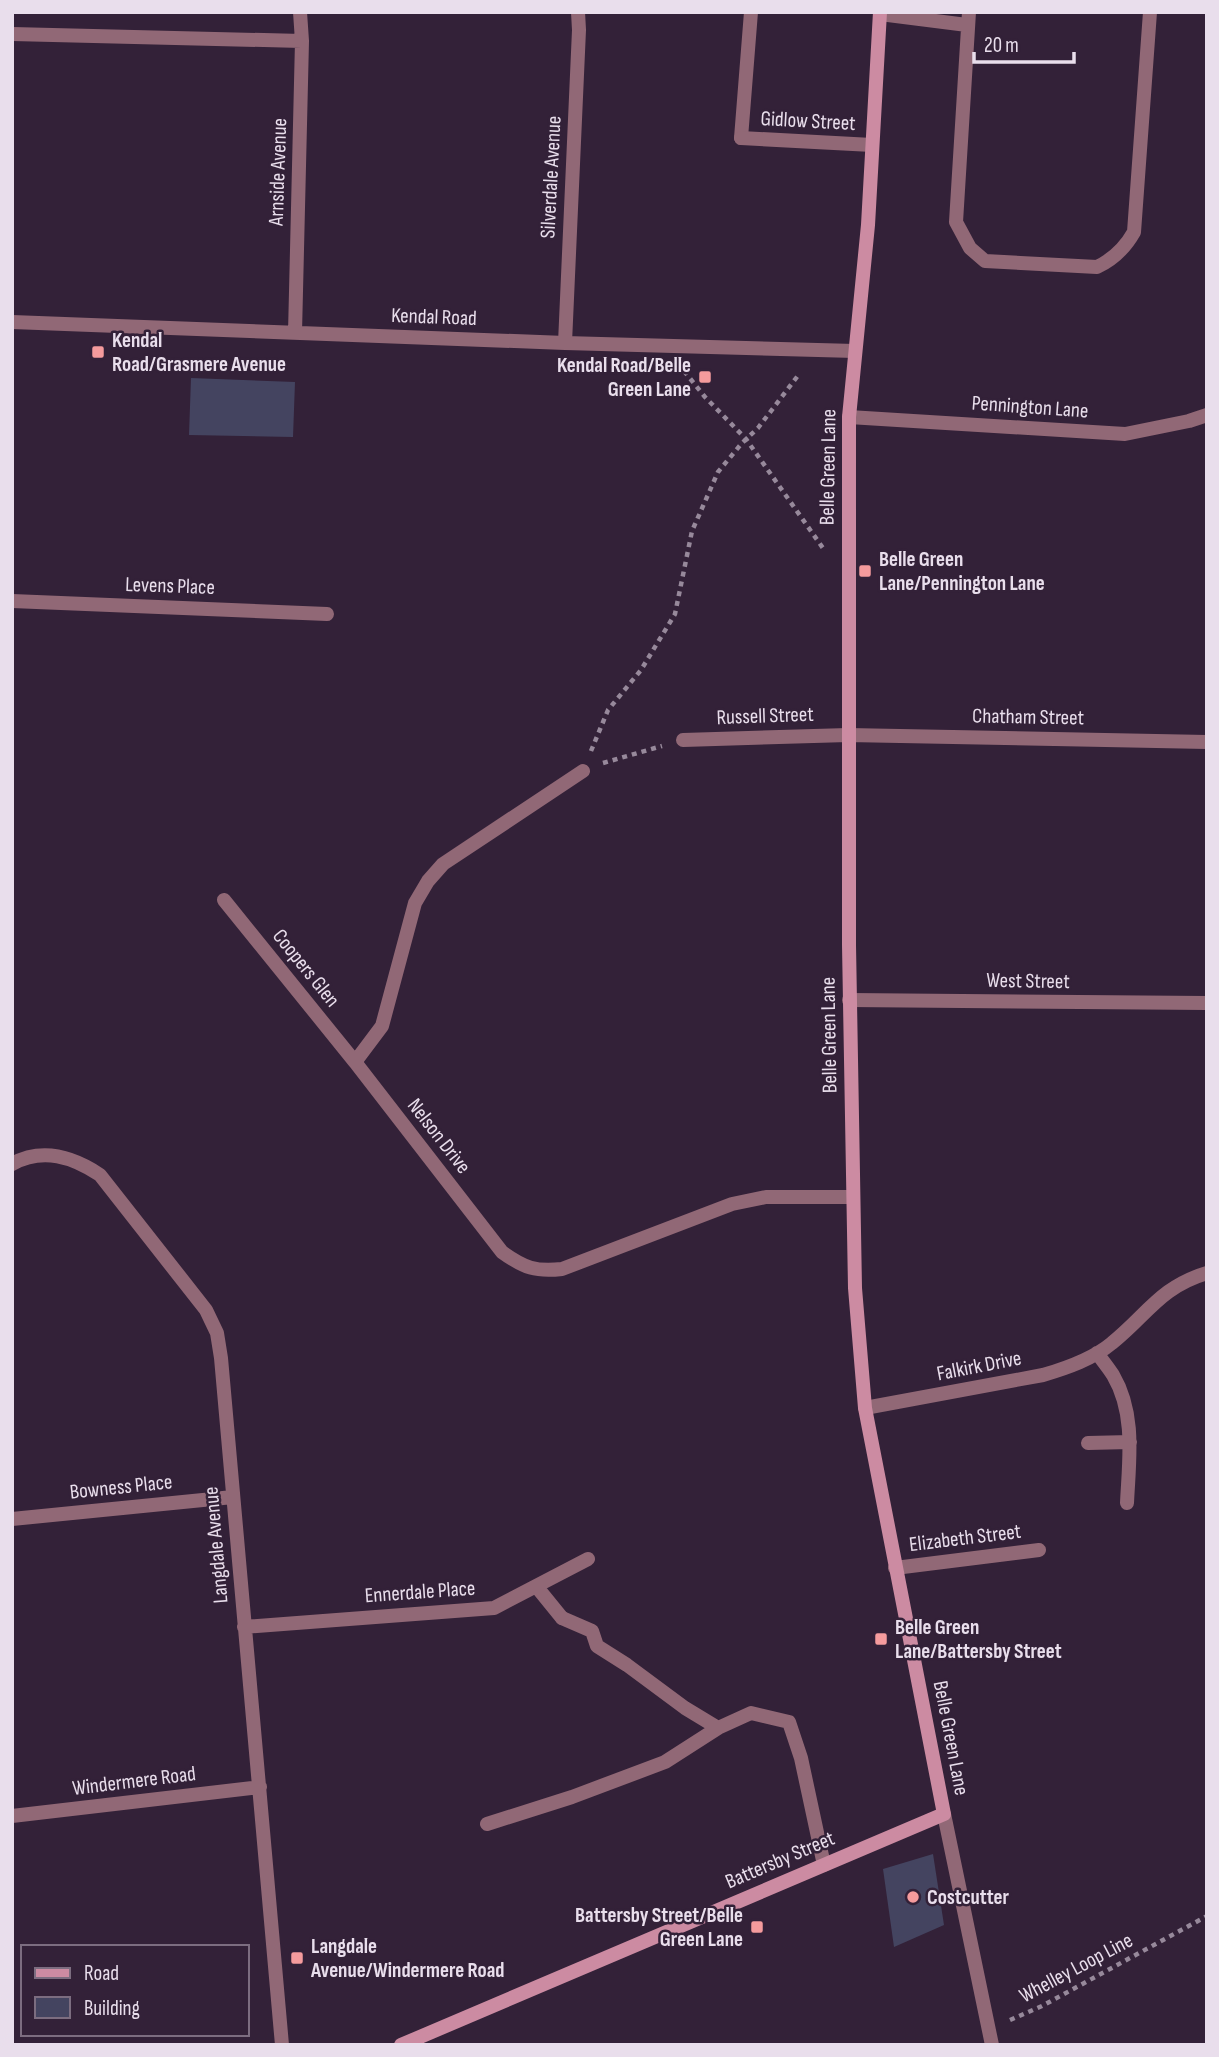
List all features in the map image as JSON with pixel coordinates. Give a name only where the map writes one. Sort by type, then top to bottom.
[{"type":"street","name":"Arnside Avenue","points":[[295,333],[302,41],[300,12]]},
{"type":"street","name":"Silverdale Avenue","points":[[565,343],[578,12]]},
{"type":"street","name":"Gidlow Street","points":[[751,12],[741,138],[872,145]]},
{"type":"street","points":[[880,13],[968,19],[956,222],[970,248],[985,261],[1097,267],[1108,262],[1125,247],[1134,232],[1150,12]]},
{"type":"street","name":"Belle Green Lane","points":[[880,13],[868,225],[849,417],[849,1000],[855,1288],[865,1408],[992,2045]]},
{"type":"street","points":[[12,34],[302,41]]},
{"type":"street","name":"Kendal Road","points":[[12,322],[855,351]]},
{"type":"street","name":"Pennington Lane","points":[[849,417],[1125,435],[1207,415]]},
{"type":"street","name":"Levens Place","points":[[12,601],[327,614]]},
{"type":"street","name":"Russell Street","points":[[683,740],[848,735]]},
{"type":"street","name":"Chatham Street","points":[[848,735],[1207,742]]},
{"type":"street","points":[[355,1062],[382,1026],[415,903],[428,881],[443,864],[583,771]]},
{"type":"street","name":"Coopers Glen","points":[[224,900],[355,1062]]},
{"type":"street","name":"West Street","points":[[849,1000],[1207,1003]]},
{"type":"street","name":"Nelson Drive","points":[[355,1062],[502,1252],[518,1264],[541,1271],[562,1269],[732,1205],[766,1197],[853,1197]]},
{"type":"street","name":"Langdale Avenue","points":[[12,1164],[23,1158],[62,1156],[82,1163],[100,1175],[206,1310],[217,1333],[282,2045]]},
{"type":"street","name":"Falkirk Drive","points":[[865,1408],[1063,1369],[1111,1344],[1163,1294],[1207,1273]]},
{"type":"street","points":[[1097,1353],[1120,1388],[1129,1422],[1127,1503]]},
{"type":"street","points":[[1088,1443],[1130,1442]]},
{"type":"street","name":"Bowness Place","points":[[12,1519],[233,1497]]},
{"type":"street","name":"Elizabeth Street","points":[[895,1568],[1039,1550]]},
{"type":"street","name":"Ennerdale Place","points":[[244,1627],[494,1608],[588,1559]]},
{"type":"street","points":[[536,1586],[562,1618],[592,1630],[597,1647],[718,1728]]},
{"type":"street","points":[[487,1824],[572,1797],[664,1762],[718,1728],[751,1713],[789,1722],[801,1758],[824,1865]]},
{"type":"street","name":"Windermere Road","points":[[12,1816],[260,1787]]},
{"type":"street","name":"Battersby Street","points":[[401,2045],[944,1814]]},
{"type":"path","points":[[664,345],[705,397],[746,439],[848,581]]},
{"type":"path","points":[[583,771],[608,710],[641,670],[675,614],[692,531],[718,472],[758,428],[819,350]]},
{"type":"path","points":[[583,771],[683,740]]},
{"type":"path","name":"Whelley Loop Line","points":[[989,2029],[1042,2006],[1207,1916]]},
{"type":"building","points":[[191,378],[295,382],[293,437],[189,435]]},
{"type":"building","name":"Costcutter","points":[[933,1854],[944,1925],[894,1947],[883,1869]]},
{"type":"place","name":"Kendal Road/Grasmere Avenue","points":[[98,352]]},
{"type":"place","name":"Kendal Road/Belle Green Lane","points":[[705,377]]},
{"type":"place","name":"Belle Green Lane/Pennington Lane","points":[[865,571]]},
{"type":"place","name":"Belle Green Lane/Battersby Street","points":[[881,1639]]},
{"type":"place","name":"Costcutter","points":[[913,1897]]},
{"type":"place","name":"Battersby Street/Belle Green Lane","points":[[757,1927]]},
{"type":"place","name":"Langdale Avenue/Windermere Road","points":[[297,1958]]}]
